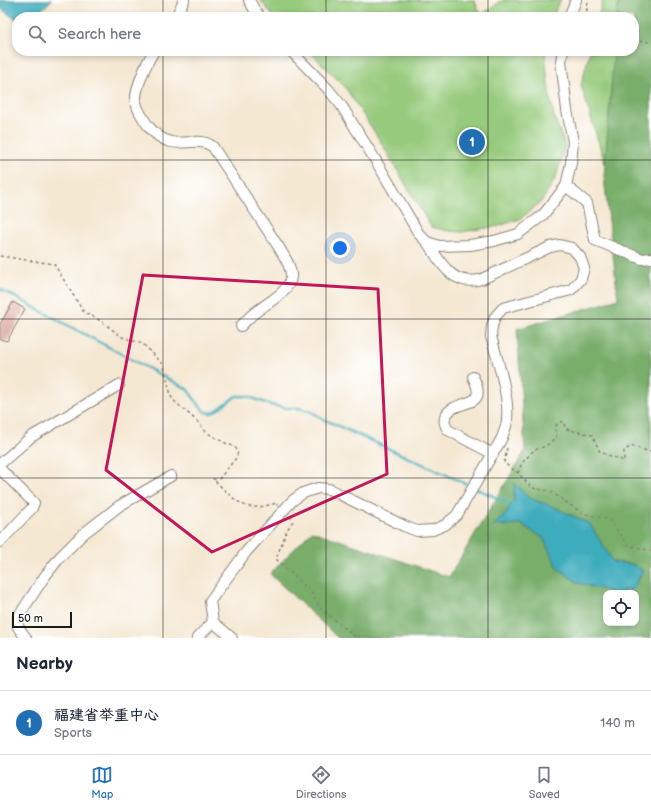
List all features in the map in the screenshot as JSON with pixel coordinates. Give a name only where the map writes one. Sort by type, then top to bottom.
[{"type":"street","points":[[178,12],[184,0]]},
{"type":"street","points":[[249,0],[256,12]]},
{"type":"street","points":[[571,12],[576,0]]},
{"type":"street","points":[[151,56],[136,96],[138,108],[144,120],[156,134],[165,140],[182,143],[204,142],[213,147],[278,246],[291,270],[291,278],[288,286],[255,312],[241,326]]},
{"type":"street","points":[[232,638],[213,622],[210,601],[246,552],[292,501],[303,493],[318,488],[329,489],[417,531],[433,530],[445,525],[457,516],[493,454],[505,440],[508,410],[506,395],[491,336],[495,317],[503,308],[571,290],[580,279],[584,268],[580,257],[572,248],[560,244],[550,247],[475,282],[464,281],[453,276],[442,266],[427,242],[419,234],[341,105],[328,89],[296,56]]},
{"type":"street","points":[[427,242],[439,246],[470,245],[494,241],[518,234],[543,215],[566,186],[571,163],[573,142],[567,110],[562,56]]},
{"type":"street","points":[[566,186],[587,204],[595,240],[642,260],[651,258]]},
{"type":"street","points":[[473,377],[477,384],[477,396],[471,402],[453,408],[448,412],[444,418],[445,426],[448,430],[493,454]]},
{"type":"street","points":[[0,464],[31,437],[119,385]]},
{"type":"street","points":[[0,469],[34,503],[32,508],[0,542]]},
{"type":"street","points":[[26,638],[18,627],[18,616],[45,576],[60,557],[83,534],[119,506],[171,476]]},
{"type":"street","points":[[197,638],[213,622]]},
{"type":"path","points":[[587,12],[588,0]]},
{"type":"path","points":[[639,41],[651,42]]},
{"type":"path","points":[[0,256],[54,264],[83,310],[101,321],[122,337],[143,344],[163,364],[172,399],[198,422],[206,432],[235,447],[238,452],[236,458],[219,479],[213,479],[244,506],[253,508],[277,504],[280,514],[289,514],[293,521],[287,530],[276,559],[310,591],[321,609],[358,638]]},
{"type":"path","points":[[518,473],[522,463],[534,450],[546,446],[556,437],[555,426],[563,421],[566,429],[592,435],[600,452],[624,461],[624,451],[631,446],[651,452]]},
{"type":"path","points":[[505,440],[504,463],[518,473],[532,488],[550,491],[582,513],[610,520],[628,546],[651,552]]},
{"type":"highlighted area","points":[[143,275],[378,289],[387,474],[212,552],[106,470]]},
{"type":"green space","points":[[260,0],[474,0],[480,12],[270,12]]},
{"type":"green space","points":[[503,0],[561,0],[555,12],[485,12]]},
{"type":"green space","points":[[603,0],[651,0],[628,239],[581,85],[589,56],[639,56],[639,12],[599,12]]},
{"type":"green space","points":[[618,0],[651,0],[651,638],[338,638],[270,574],[312,531],[449,577],[525,451],[517,329],[618,299],[604,177],[614,56],[639,56],[639,12],[617,12]]},
{"type":"green space","points":[[314,56],[545,56],[549,92],[554,117],[565,145],[556,177],[542,201],[520,219],[499,226],[461,232],[431,227],[379,139],[345,87]]},
{"type":"water","points":[[0,0],[52,0],[39,12],[12,12],[12,16],[0,8]]},
{"type":"water","points":[[514,483],[529,498],[556,508],[590,524],[613,562],[632,564],[643,571],[633,589],[604,590],[578,583],[558,568],[543,538],[521,524],[493,526],[505,515],[514,500]]},
{"type":"building","points":[[13,302],[25,309],[7,341],[0,339],[0,324]]},
{"type":"waterway","points":[[0,289],[187,389],[205,412],[212,413],[236,396],[247,396],[271,405],[286,408],[299,408],[312,412],[323,419],[471,486]]},
{"type":"waterway","points":[[475,488],[511,504]]},
{"type":"place","name":"福建省举重中心","points":[[472,142]]}]
